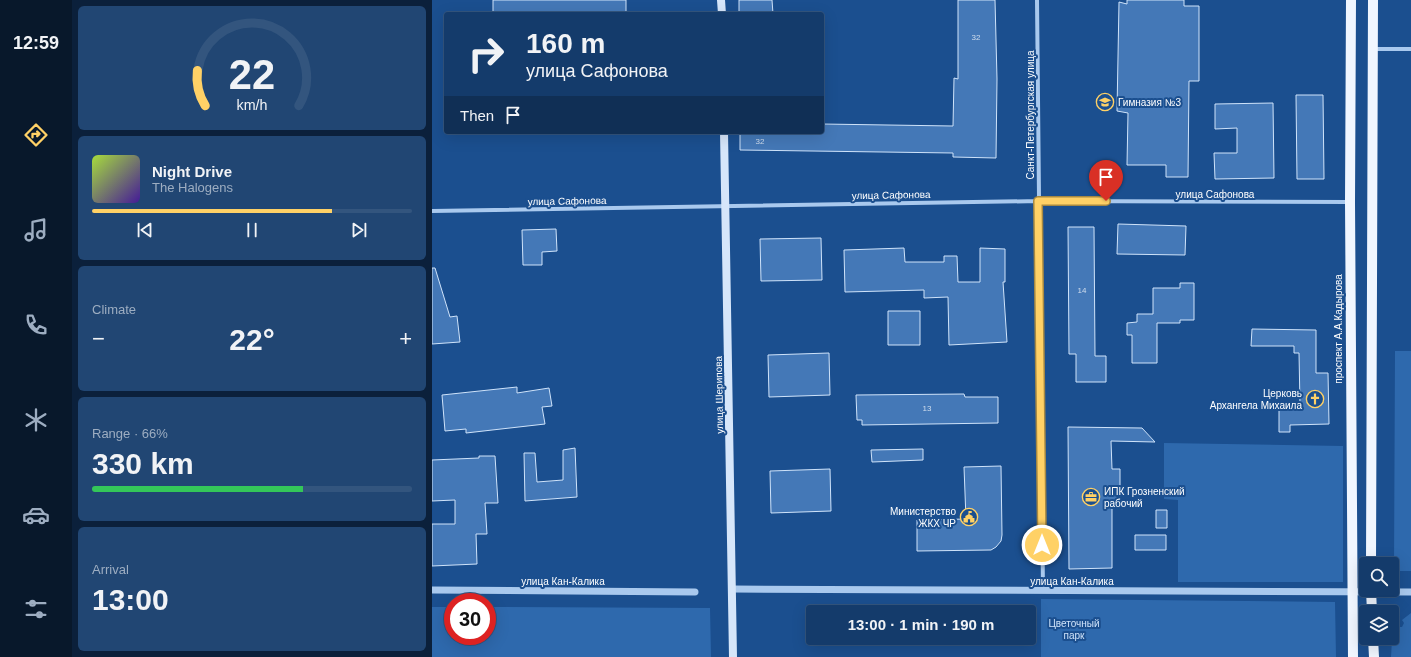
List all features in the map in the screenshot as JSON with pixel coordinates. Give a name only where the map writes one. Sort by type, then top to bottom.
[{"type":"main road","points":[[721,0],[722,12]]},
{"type":"main road","name":"проспект А.А.Кадырова","points":[[1351,0],[1350,202],[1353,657]]},
{"type":"main road","points":[[1371,557],[1373,0]]},
{"type":"main road","name":"улица Шерипова","points":[[724,134],[733,657]]},
{"type":"main road","points":[[1373,645],[1374,657]]},
{"type":"street","name":"Санкт-Петербургская улица","points":[[1037,0],[1043,590]]},
{"type":"street","points":[[1373,49],[1411,49]]},
{"type":"street","name":"улица Сафонова","points":[[432,211],[1038,201],[1350,202]]},
{"type":"street","name":"улица Кан-Калика","points":[[733,589],[1359,591]]},
{"type":"street","name":"улица Кан-Калика","points":[[432,590],[695,592]]},
{"type":"street","name":"улица Кан-Калика","points":[[1399,592],[1411,592]]},
{"type":"green space","points":[[1395,351],[1411,351],[1411,571],[1399,571],[1399,557],[1394,557]]},
{"type":"green space","points":[[1164,443],[1343,446],[1343,582],[1178,582],[1178,500],[1164,499]]},
{"type":"green space","name":"Цветочный парк","points":[[1041,599],[1335,602],[1336,657],[1041,657]]},
{"type":"green space","points":[[432,607],[444,607],[444,645],[496,645],[496,607],[710,608],[711,657],[432,657]]},
{"type":"green space","points":[[1411,613],[1411,657],[1391,657],[1392,645],[1399,645],[1399,627],[1402,627],[1404,623],[1402,620]]},
{"type":"building","points":[[493,0],[626,0],[626,12],[493,12]]},
{"type":"building","points":[[739,0],[772,0],[773,12],[739,12]]},
{"type":"building","points":[[958,0],[995,0],[997,79],[996,158],[953,157],[953,153],[740,150],[740,134],[824,134],[824,124],[953,126],[954,78],[958,79]]},
{"type":"building","points":[[1127,0],[1184,0],[1184,6],[1199,6],[1199,81],[1189,81],[1188,177],[1166,177],[1166,165],[1127,165],[1128,113],[1117,111],[1119,2],[1127,4]]},
{"type":"building","points":[[1296,95],[1323,95],[1324,179],[1297,179]]},
{"type":"building","points":[[1273,103],[1274,178],[1215,179],[1214,153],[1237,153],[1237,128],[1215,129],[1215,104]]},
{"type":"building","points":[[1118,224],[1186,226],[1185,255],[1117,254]]},
{"type":"building","points":[[1068,227],[1094,227],[1095,356],[1106,356],[1106,382],[1076,382],[1076,354],[1069,354]]},
{"type":"building","points":[[556,229],[557,251],[542,252],[542,265],[523,265],[522,230]]},
{"type":"building","points":[[821,238],[822,280],[761,281],[760,239]]},
{"type":"building","points":[[904,248],[905,262],[944,262],[944,256],[957,256],[958,282],[980,282],[980,248],[1005,249],[1005,282],[1003,282],[1007,342],[949,345],[948,297],[924,298],[924,290],[845,292],[844,250]]},
{"type":"building","points":[[432,268],[435,268],[450,317],[457,316],[460,342],[432,344]]},
{"type":"building","points":[[1180,283],[1194,283],[1194,320],[1180,320],[1180,323],[1157,323],[1157,363],[1132,363],[1132,335],[1127,335],[1127,323],[1137,322],[1137,314],[1153,314],[1153,288],[1180,288]]},
{"type":"building","points":[[888,311],[920,311],[920,345],[888,345]]},
{"type":"building","points":[[1252,329],[1316,330],[1316,373],[1328,373],[1329,424],[1290,425],[1290,432],[1279,432],[1279,406],[1300,405],[1299,353],[1294,353],[1294,346],[1251,346]]},
{"type":"building","points":[[829,353],[830,395],[769,397],[768,355]]},
{"type":"building","points":[[517,387],[517,393],[549,388],[552,406],[542,407],[545,424],[466,433],[466,429],[445,431],[442,395]]},
{"type":"building","points":[[964,394],[965,397],[998,397],[998,423],[862,425],[862,420],[857,420],[856,395]]},
{"type":"building","points":[[1068,427],[1142,428],[1155,442],[1111,441],[1112,469],[1120,469],[1120,501],[1112,501],[1112,568],[1069,569]]},
{"type":"building","points":[[575,448],[577,497],[525,501],[524,453],[535,453],[537,482],[563,480],[563,450]]},
{"type":"building","points":[[923,449],[923,460],[872,462],[871,450]]},
{"type":"building","points":[[479,456],[495,456],[498,503],[485,503],[487,534],[476,534],[477,564],[432,566],[432,524],[455,524],[455,500],[432,501],[432,460],[479,458]]},
{"type":"building","points":[[1001,466],[1002,535],[1001,541],[996,547],[991,550],[917,551],[917,520],[966,519],[964,467]]},
{"type":"building","points":[[830,469],[831,511],[771,513],[770,471]]},
{"type":"building","points":[[1156,510],[1167,510],[1167,528],[1156,528]]},
{"type":"building","points":[[1135,535],[1166,535],[1166,550],[1135,550]]},
{"type":"place","name":"Гимназия №3","points":[[1105,102]]},
{"type":"place","name":"Церковь Архангела Михаила","points":[[1315,399]]},
{"type":"place","name":"ИПК Грозненский рабочий","points":[[1091,497]]},
{"type":"place","name":"Министерство ЖКХ ЧР","points":[[969,517]]},
{"type":"route","points":[[1042,545],[1038,201],[1106,201]]}]
